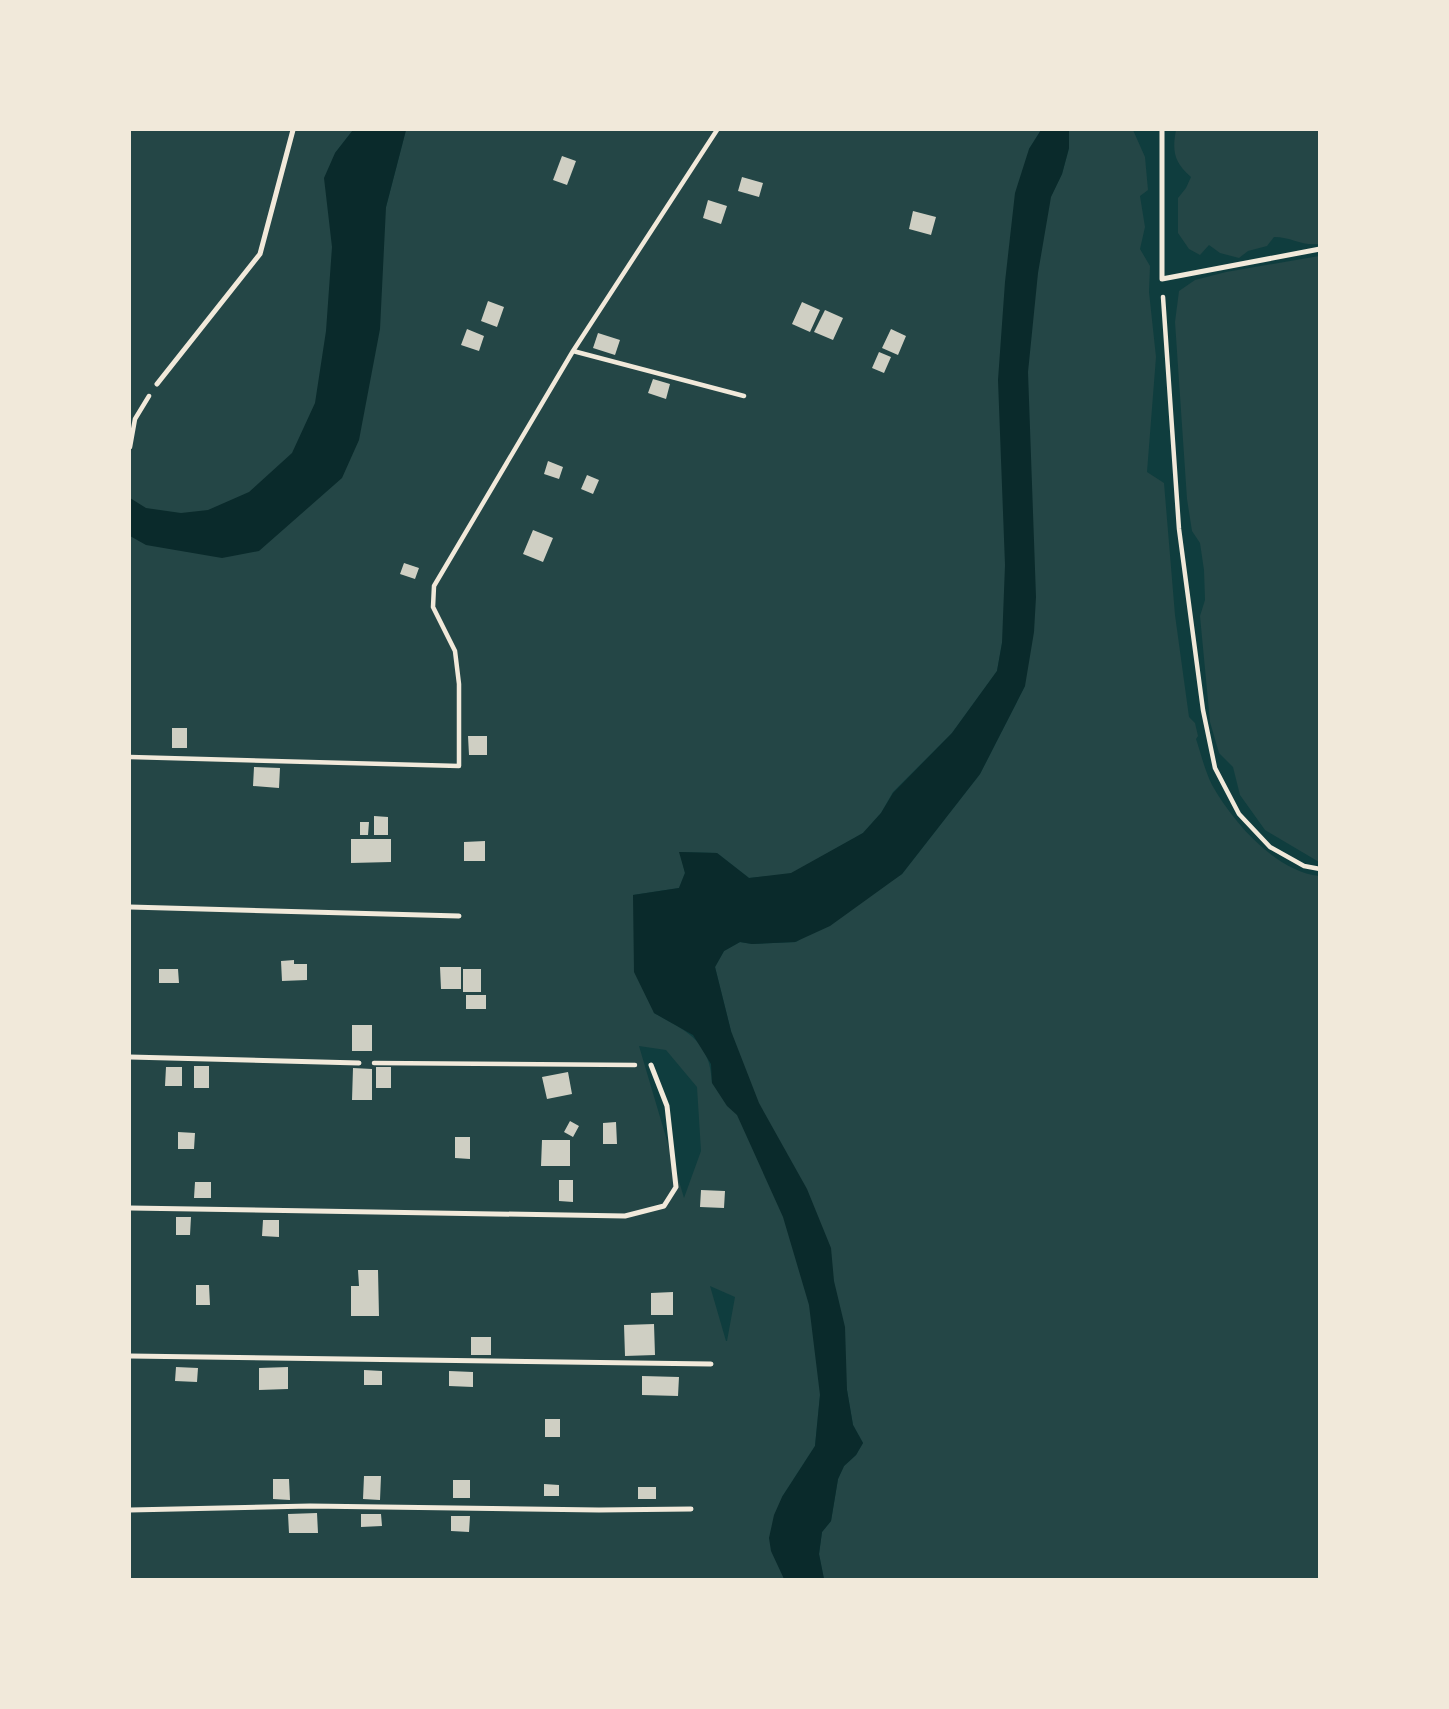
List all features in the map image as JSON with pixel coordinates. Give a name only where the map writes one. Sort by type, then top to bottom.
[{"type":"lane","points":[[157,384],[260,254],[293,130]]},
{"type":"lane","points":[[1161,130],[1162,279],[1320,249]]},
{"type":"lane","points":[[130,907],[459,916]]},
{"type":"lane","points":[[130,1057],[359,1063]]},
{"type":"lane","points":[[130,1208],[625,1216],[664,1206],[676,1187],[667,1106],[651,1065]]},
{"type":"lane","points":[[130,1356],[710,1364]]},
{"type":"lane","points":[[130,1510],[310,1506],[691,1509]]},
{"type":"path","points":[[130,757],[459,766],[459,684],[455,650],[433,607],[434,586],[573,351],[717,130]]},
{"type":"path","points":[[1162,279],[1179,529],[1203,709],[1215,768],[1239,814],[1270,847],[1304,866],[1320,869]]},
{"type":"path","points":[[573,351],[744,396]]},
{"type":"path","points":[[130,447],[135,419],[157,384]]},
{"type":"path","points":[[359,1063],[651,1065]]},
{"type":"shaded area","points":[[130,130],[353,130],[335,153],[386,207],[406,130],[1041,130],[1029,149],[1051,196],[1062,174],[1069,148],[1069,130],[1133,130],[1145,157],[1148,190],[1140,196],[1145,227],[1140,249],[1150,266],[1149,292],[1156,357],[1147,472],[1164,483],[1175,615],[1189,717],[1195,723],[1198,736],[1196,739],[1210,780],[1243,829],[1271,855],[1287,865],[1319,876],[1319,1579],[824,1579],[819,1554],[822,1532],[831,1521],[838,1479],[844,1466],[856,1455],[863,1443],[853,1425],[847,1390],[820,1395],[815,1446],[782,1497],[784,1579],[130,1579]],"holes":[[[1002,643],[1025,686],[980,774],[902,874],[796,942],[740,942],[724,951],[715,967],[731,1031],[712,1083],[707,1057],[702,1047],[687,1032],[654,1013],[633,895],[679,888],[685,873],[680,852],[717,853],[749,878],[791,874],[863,833],[881,813],[893,792],[952,733],[997,671]],[[639,1046],[666,1050],[697,1087],[701,1151],[684,1198]],[[710,1286],[735,1297],[726,1341]]]},
{"type":"shaded area","points":[[353,130],[406,130],[386,207],[380,329],[359,440],[342,478],[259,551],[222,558],[146,545],[130,536],[130,498],[146,508],[181,513],[208,510],[249,492],[292,453],[315,403],[326,331],[332,247],[324,178],[335,153]]},
{"type":"shaded area","points":[[1041,130],[1069,130],[1069,148],[1062,174],[1051,197],[1038,273],[1028,372],[1036,597],[1034,632],[1025,686],[980,774],[902,874],[830,926],[795,942],[740,942],[724,951],[715,967],[731,1031],[759,1103],[807,1189],[831,1248],[834,1281],[845,1327],[847,1390],[853,1425],[863,1443],[856,1455],[844,1466],[838,1479],[831,1521],[822,1532],[819,1554],[824,1579],[784,1579],[771,1551],[769,1538],[774,1515],[782,1497],[815,1446],[820,1395],[809,1305],[783,1217],[737,1115],[727,1106],[712,1083],[711,1064],[693,1035],[654,1013],[634,972],[633,895],[679,888],[685,873],[679,852],[717,853],[749,878],[791,873],[863,833],[881,813],[893,793],[952,733],[997,671],[1002,643],[1005,565],[998,380],[1005,282],[1015,193],[1029,149]]},
{"type":"shaded area","points":[[1176,130],[1319,130],[1319,244],[1274,237],[1267,246],[1248,251],[1239,258],[1220,253],[1209,245],[1200,255],[1189,249],[1178,233],[1178,198],[1191,177],[1176,156]]},
{"type":"shaded area","points":[[1320,256],[1319,862],[1265,830],[1240,795],[1233,767],[1219,753],[1210,722],[1200,616],[1205,600],[1204,570],[1200,543],[1192,531],[1187,499],[1175,322],[1179,291],[1195,280]]},
{"type":"building","points":[[562,156],[576,161],[567,185],[553,180]]},
{"type":"building","points":[[742,177],[763,183],[759,197],[738,191]]},
{"type":"building","points":[[708,200],[727,206],[721,224],[703,218]]},
{"type":"building","points":[[913,211],[936,217],[931,235],[909,229]]},
{"type":"building","points":[[488,301],[504,307],[497,327],[481,321]]},
{"type":"building","points":[[802,302],[820,310],[810,332],[792,324]]},
{"type":"building","points":[[825,310],[843,318],[833,340],[814,332]]},
{"type":"building","points":[[467,329],[484,336],[479,351],[461,345]]},
{"type":"building","points":[[891,329],[906,336],[898,355],[882,348]]},
{"type":"building","points":[[598,333],[620,340],[615,355],[593,348]]},
{"type":"building","points":[[879,352],[891,357],[884,373],[872,368]]},
{"type":"building","points":[[653,379],[670,384],[666,399],[648,393]]},
{"type":"building","points":[[548,461],[563,467],[559,479],[544,474]]},
{"type":"building","points":[[587,475],[599,480],[593,494],[581,489]]},
{"type":"building","points":[[533,530],[553,538],[543,562],[523,554]]},
{"type":"building","points":[[404,563],[419,568],[415,579],[400,574]]},
{"type":"building","points":[[172,728],[187,728],[187,748],[172,748]]},
{"type":"building","points":[[468,736],[487,736],[487,755],[469,755]]},
{"type":"building","points":[[254,767],[280,768],[279,788],[253,786]]},
{"type":"building","points":[[374,816],[388,817],[388,835],[374,835]]},
{"type":"building","points":[[360,822],[369,822],[368,835],[360,835]]},
{"type":"building","points":[[351,839],[391,839],[391,862],[351,863]]},
{"type":"building","points":[[485,841],[485,861],[464,861],[464,842]]},
{"type":"building","points":[[294,960],[294,964],[307,964],[307,980],[282,981],[281,961]]},
{"type":"building","points":[[440,967],[461,967],[461,989],[441,989]]},
{"type":"building","points":[[159,969],[178,969],[179,983],[159,983]]},
{"type":"building","points":[[463,969],[481,969],[481,992],[463,992]]},
{"type":"building","points":[[466,995],[486,995],[486,1009],[466,1009]]},
{"type":"building","points":[[352,1025],[372,1025],[372,1051],[352,1051]]},
{"type":"building","points":[[194,1066],[209,1066],[209,1088],[194,1088]]},
{"type":"building","points":[[166,1067],[182,1067],[182,1086],[165,1086]]},
{"type":"building","points":[[376,1067],[391,1067],[391,1088],[376,1088]]},
{"type":"building","points":[[353,1068],[372,1069],[372,1100],[352,1100]]},
{"type":"building","points":[[568,1072],[572,1094],[547,1099],[542,1077]]},
{"type":"building","points":[[570,1121],[579,1126],[573,1137],[564,1132]]},
{"type":"building","points":[[616,1122],[617,1144],[603,1144],[603,1123]]},
{"type":"building","points":[[178,1132],[195,1133],[194,1149],[178,1149]]},
{"type":"building","points":[[455,1137],[470,1137],[470,1159],[455,1158]]},
{"type":"building","points":[[542,1140],[570,1140],[570,1166],[541,1166]]},
{"type":"building","points":[[559,1180],[573,1180],[573,1202],[559,1201]]},
{"type":"building","points":[[195,1182],[211,1182],[211,1198],[194,1198]]},
{"type":"building","points":[[701,1190],[725,1191],[724,1208],[700,1207]]},
{"type":"building","points":[[176,1217],[191,1217],[190,1235],[176,1235]]},
{"type":"building","points":[[263,1220],[279,1220],[279,1237],[262,1236]]},
{"type":"building","points":[[358,1270],[378,1270],[379,1316],[351,1316],[351,1286],[359,1286]]},
{"type":"building","points":[[196,1285],[209,1285],[210,1305],[196,1305]]},
{"type":"building","points":[[673,1292],[673,1315],[651,1315],[651,1293]]},
{"type":"building","points":[[654,1324],[655,1355],[625,1356],[624,1325]]},
{"type":"building","points":[[471,1337],[491,1337],[491,1355],[471,1355]]},
{"type":"building","points":[[176,1367],[198,1368],[197,1382],[175,1381]]},
{"type":"building","points":[[288,1367],[288,1389],[259,1390],[259,1368]]},
{"type":"building","points":[[364,1370],[382,1371],[382,1385],[364,1385]]},
{"type":"building","points":[[449,1371],[473,1372],[473,1387],[449,1386]]},
{"type":"building","points":[[642,1376],[679,1377],[678,1396],[642,1395]]},
{"type":"building","points":[[545,1419],[560,1419],[560,1437],[545,1437]]},
{"type":"building","points":[[364,1476],[381,1476],[380,1500],[363,1499]]},
{"type":"building","points":[[273,1479],[289,1479],[290,1500],[273,1499]]},
{"type":"building","points":[[453,1480],[470,1480],[470,1498],[453,1498]]},
{"type":"building","points":[[544,1484],[559,1485],[559,1496],[544,1496]]},
{"type":"building","points":[[638,1487],[656,1487],[656,1499],[638,1499]]},
{"type":"building","points":[[317,1513],[318,1533],[289,1533],[288,1514]]},
{"type":"building","points":[[361,1514],[381,1514],[382,1526],[361,1527]]},
{"type":"building","points":[[451,1516],[470,1516],[469,1532],[451,1531]]}]
